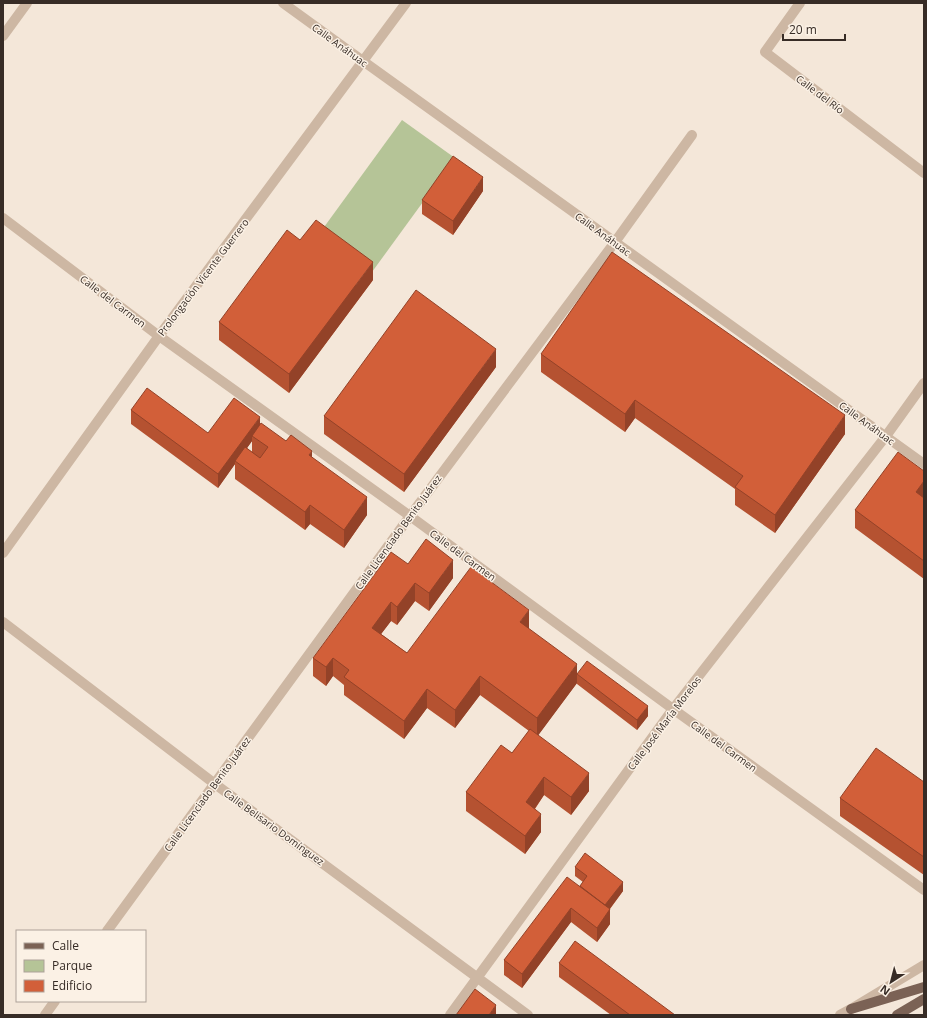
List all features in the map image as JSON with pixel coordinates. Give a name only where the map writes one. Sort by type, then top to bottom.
[{"type":"main road","points":[[851,1009],[924,986]]},
{"type":"main road","points":[[897,1015],[924,999]]},
{"type":"street","points":[[3,36],[28,3]]},
{"type":"street","name":"Calle Anáhuac","points":[[283,3],[924,464]]},
{"type":"street","name":"Prolongación Vicente Guerrero","points":[[3,553],[159,336],[406,3]]},
{"type":"street","name":"Calle del Río","points":[[800,3],[765,52],[923,171]]},
{"type":"street","name":"Calle Licenciado Benito Juárez","points":[[108,930],[410,516],[615,242],[692,135]]},
{"type":"street","name":"Calle del Carmen","points":[[3,218],[159,336],[410,516],[673,709],[924,890]]},
{"type":"street","name":"Calle José María Morelos","points":[[450,1015],[673,709],[886,436],[924,383]]},
{"type":"street","name":"Calle Belisario Domínguez","points":[[3,622],[215,784],[528,1015]]},
{"type":"street","points":[[840,1015],[924,964]]},
{"type":"street","points":[[45,1015],[54,1002]]},
{"type":"green space","points":[[402,120],[455,158],[372,272],[319,234]]},
{"type":"building","points":[[453,156],[483,177],[453,221],[422,200]]},
{"type":"building","points":[[316,220],[373,262],[289,374],[219,322],[287,230],[300,240]]},
{"type":"building","points":[[612,252],[845,415],[775,515],[735,487],[743,476],[635,400],[625,414],[541,354]]},
{"type":"building","points":[[416,290],[496,349],[404,474],[324,416]]},
{"type":"building","points":[[147,388],[208,433],[234,398],[260,417],[218,474],[131,410]]},
{"type":"building","points":[[261,423],[286,441],[291,435],[312,451],[309,455],[367,497],[344,530],[310,505],[305,512],[235,461],[245,447],[260,458],[268,447],[252,436]]},
{"type":"building","points":[[898,452],[924,471],[924,481],[916,492],[924,498],[924,561],[855,510]]},
{"type":"building","points":[[426,539],[453,560],[429,593],[415,583],[397,607],[391,602],[372,628],[407,653],[471,567],[529,610],[520,622],[577,664],[537,718],[480,676],[455,710],[427,689],[404,721],[344,677],[349,670],[333,658],[326,667],[313,658],[391,552],[408,564]]},
{"type":"building","points":[[587,661],[648,706],[637,720],[577,674]]},
{"type":"building","points":[[530,729],[589,773],[571,797],[544,777],[526,802],[541,814],[525,836],[466,792],[501,745],[512,753]]},
{"type":"building","points":[[876,748],[924,782],[924,857],[840,798]]},
{"type":"building","points":[[585,853],[623,882],[605,905],[580,886],[587,876],[575,867]]},
{"type":"building","points":[[567,877],[610,909],[597,928],[571,908],[522,974],[504,960]]},
{"type":"building","points":[[575,941],[675,1015],[630,1015],[559,963]]},
{"type":"building","points":[[475,989],[496,1005],[489,1015],[456,1015]]}]
